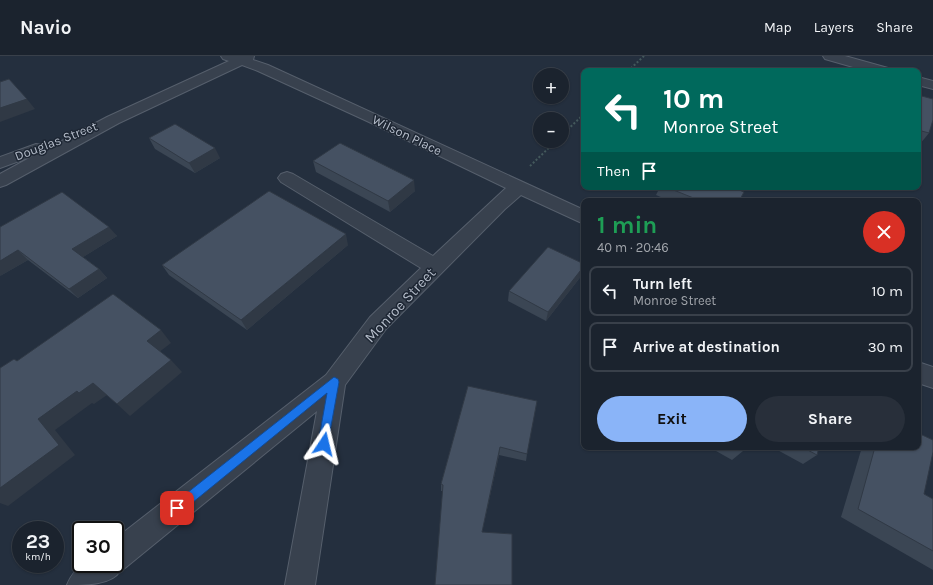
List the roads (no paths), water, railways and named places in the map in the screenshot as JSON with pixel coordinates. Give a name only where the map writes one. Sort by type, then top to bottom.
[{"type":"street","points":[[830,56],[872,68]]},
{"type":"street","points":[[0,182],[113,120],[239,57]]},
{"type":"street","name":"Wilson Place","points":[[239,57],[373,118],[581,217]]},
{"type":"street","points":[[921,82],[933,85]]},
{"type":"street","name":"Douglas Street","points":[[0,163],[113,120]]},
{"type":"street","points":[[287,178],[435,267]]},
{"type":"street","name":"Monroe Street","points":[[124,551],[334,382],[378,324],[498,205],[518,188]]},
{"type":"street","points":[[921,373],[933,378]]},
{"type":"street","points":[[300,585],[334,382]]},
{"type":"street","points":[[82,585],[97,573]]}]
